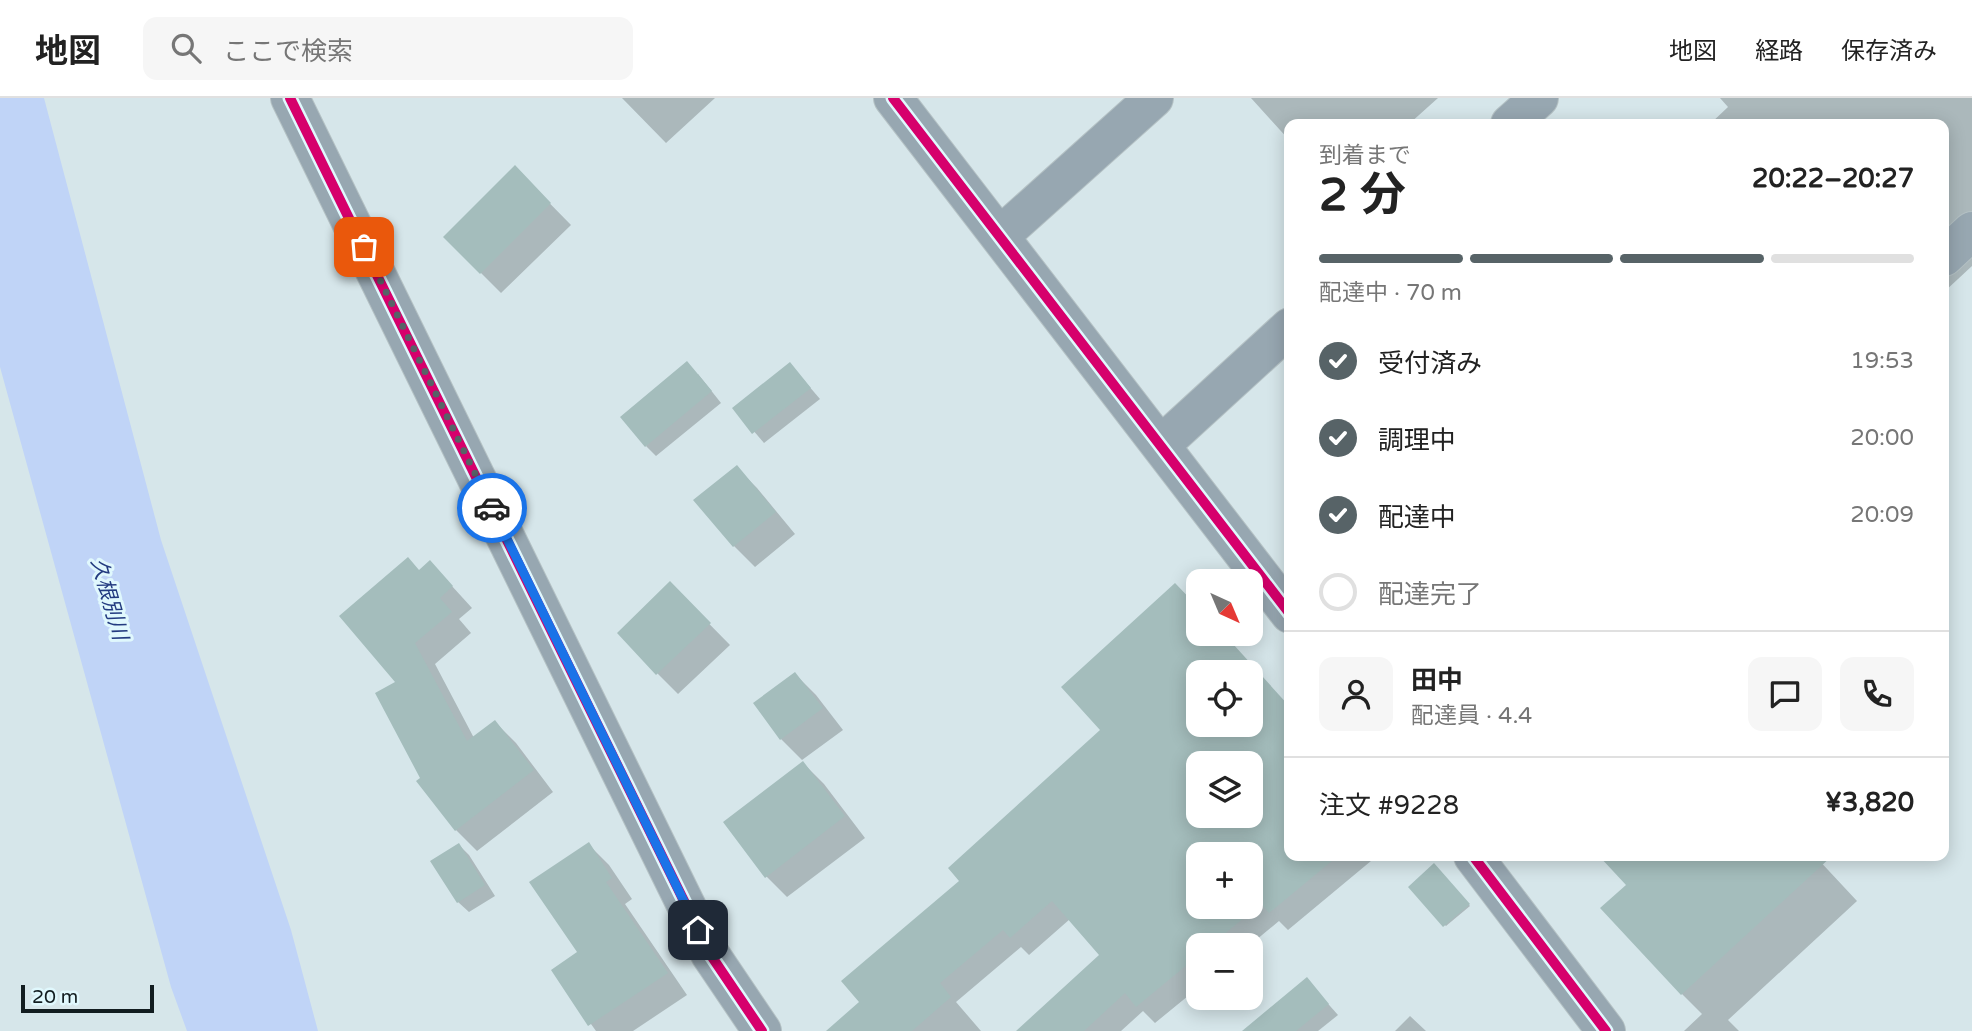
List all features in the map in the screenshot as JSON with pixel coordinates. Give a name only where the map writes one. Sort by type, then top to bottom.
[{"type":"street","points":[[290,98],[710,954],[762,1031]]},
{"type":"street","points":[[893,98],[1284,606]]},
{"type":"street","points":[[1000,236],[1154,98]]},
{"type":"street","points":[[1516,119],[1539,98]]},
{"type":"street","points":[[1949,252],[1972,231]]},
{"type":"street","points":[[1161,445],[1284,332]]},
{"type":"street","points":[[1477,861],[1606,1031]]},
{"type":"water","name":"久根別川","points":[[0,98],[44,98],[161,540],[291,930],[318,1031],[187,1031],[171,987],[0,367]]},
{"type":"building","points":[[515,165],[551,203],[480,274],[443,237]]},
{"type":"building","points":[[687,361],[712,391],[645,447],[620,417]]},
{"type":"building","points":[[790,362],[811,388],[752,434],[732,408]]},
{"type":"building","points":[[737,465],[776,512],[733,547],[693,500]]},
{"type":"building","points":[[408,557],[419,570],[430,560],[453,586],[440,598],[452,612],[415,643],[467,741],[495,720],[534,770],[455,831],[416,781],[420,778],[375,693],[395,682],[339,616]]},
{"type":"building","points":[[670,581],[711,623],[656,675],[617,633]]},
{"type":"building","points":[[1175,583],[1186,594],[1186,646],[1235,646],[1248,660],[1186,660],[1186,737],[1263,737],[1263,677],[1284,700],[1284,861],[1332,861],[1269,913],[1263,906],[1263,842],[1186,842],[1186,919],[1243,919],[1226,933],[1186,933],[1186,966],[1136,1007],[1125,993],[1084,1031],[1016,1031],[1099,955],[1052,901],[1010,938],[1003,930],[940,983],[951,997],[912,1031],[826,1031],[859,1002],[841,981],[959,881],[948,868],[1100,730],[1061,687]]},
{"type":"building","points":[[795,672],[823,708],[780,740],[753,703]]},
{"type":"building","points":[[803,761],[845,816],[765,878],[723,822]]},
{"type":"building","points":[[589,842],[612,878],[606,882],[668,973],[588,1026],[551,970],[577,952],[529,882]]},
{"type":"building","points":[[459,843],[485,885],[457,903],[430,861]]},
{"type":"building","points":[[1604,861],[1827,861],[1681,995],[1600,908],[1626,885]]},
{"type":"building","points":[[1434,863],[1470,904],[1443,927],[1408,887]]},
{"type":"building","points":[[1307,977],[1329,1004],[1296,1031],[1242,1031]]},
{"type":"cycle path","points":[[290,98],[710,954],[762,1031]]},
{"type":"cycle path","points":[[893,98],[1284,606]]},
{"type":"cycle path","points":[[1477,861],[1606,1031]]},
{"type":"way so far","points":[[364,247],[492,508]]},
{"type":"route","points":[[492,508],[698,930]]}]
